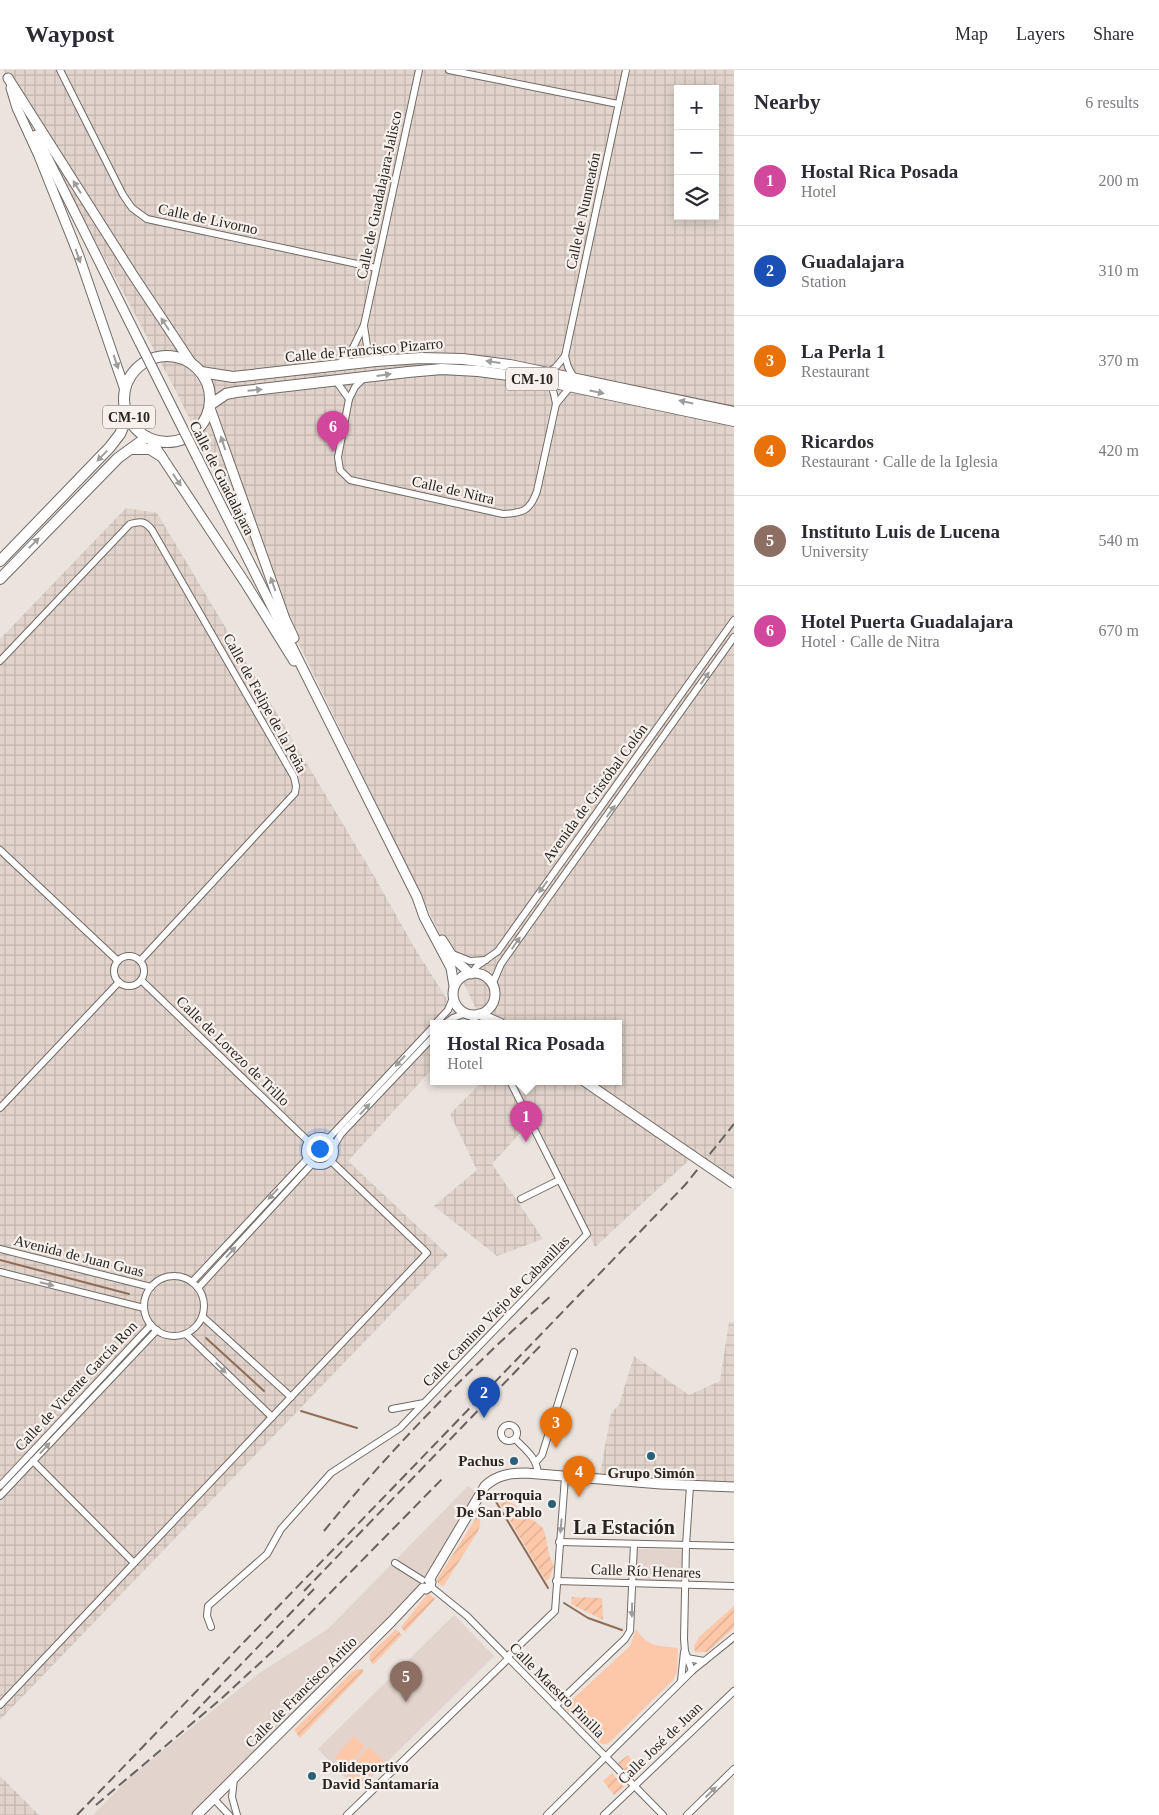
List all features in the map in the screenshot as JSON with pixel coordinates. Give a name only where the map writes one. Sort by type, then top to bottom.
[{"type":"main road","name":"Calle de Guadalajara","points":[[6,74],[417,897],[450,953],[471,974]]},
{"type":"main road","points":[[6,74],[147,298],[192,364]]},
{"type":"main road","points":[[6,74],[17,108],[40,156],[75,248],[116,359],[125,390]]},
{"type":"main road","name":"CM-10","points":[[166,356],[180,358],[192,364],[201,372],[210,391],[210,407],[205,420],[198,430],[188,437],[176,441],[163,442],[148,438],[136,428],[128,416],[125,406],[125,390],[132,375],[141,365],[153,359],[166,356]]},
{"type":"main road","name":"Calle de Francisco Pizarro","points":[[201,372],[233,377],[376,361],[463,358],[496,362],[549,377],[734,421]]},
{"type":"main road","name":"Calle de Francisco Pizarro","points":[[210,407],[222,396],[231,393],[408,372],[451,370],[549,377]]},
{"type":"main road","name":"Calle de Francisco Pizarro","points":[[572,382],[734,412]]},
{"type":"main road","points":[[210,407],[285,619],[343,738],[352,766]]},
{"type":"main road","name":"CM-10","points":[[0,560],[110,447],[120,434],[128,416]]},
{"type":"main road","points":[[148,438],[246,584],[322,706]]},
{"type":"main road","name":"CM-10","points":[[0,578],[127,450],[148,438]]},
{"type":"main road","name":"CM-10","points":[[127,450],[150,449],[161,456]]},
{"type":"main road","name":"Calle de Guadalajara","points":[[417,897],[424,917],[449,964],[454,986]]},
{"type":"main road","points":[[471,974],[483,976],[492,985],[494,994],[492,1004],[481,1018],[467,1014],[457,1007],[453,998],[454,986],[462,978],[471,974]]},
{"type":"main road","points":[[492,1004],[503,1020]]},
{"type":"main road","points":[[590,1085],[734,1184]]},
{"type":"main road","name":"Calle de Francisco Aritio","points":[[198,1815],[397,1616],[426,1583],[485,1486],[493,1479],[506,1475],[538,1474],[734,1488]]},
{"type":"street","name":"Calle de Livorno","points":[[60,70],[123,195],[132,208],[147,219],[376,268]]},
{"type":"street","name":"Calle de Guadalajara-Jalisco","points":[[338,365],[351,352],[364,325],[419,70]]},
{"type":"street","points":[[449,70],[618,104]]},
{"type":"street","name":"Calle de Nunneatón","points":[[565,356],[626,70]]},
{"type":"street","name":"Calle de Guadalajara-Jalisco","points":[[364,325],[367,346],[376,361]]},
{"type":"street","points":[[549,377],[565,356]]},
{"type":"street","points":[[565,356],[572,382]]},
{"type":"street","name":"Calle de Nitra","points":[[365,378],[356,387],[349,400],[338,457],[340,470],[350,480],[503,514],[520,513],[533,503],[537,492],[556,404],[549,377]]},
{"type":"street","points":[[336,381],[349,400]]},
{"type":"street","name":"Calle de Nitra","points":[[556,404],[572,382]]},
{"type":"street","name":"Calle de Felipe de la Peña","points":[[0,661],[130,524],[140,521],[146,523],[152,530],[294,777],[295,793],[140,961]]},
{"type":"street","name":"Avenida de Cristóbal Colón","points":[[471,974],[477,966],[498,951],[734,620]]},
{"type":"street","name":"Avenida de Cristóbal Colón","points":[[492,985],[501,964],[734,637]]},
{"type":"street","points":[[0,850],[118,961]]},
{"type":"street","points":[[450,953],[470,960],[487,960]]},
{"type":"street","points":[[131,956],[140,961],[144,969],[141,980],[130,986],[119,982],[114,975],[118,961],[131,956]]},
{"type":"street","name":"Calle de Lorezo de Trillo","points":[[141,980],[308,1140]]},
{"type":"street","points":[[0,1108],[119,982]]},
{"type":"street","points":[[439,1020],[448,1010],[453,998]]},
{"type":"street","points":[[450,1020],[467,1014]]},
{"type":"street","points":[[329,1138],[430,1030]]},
{"type":"street","points":[[334,1146],[341,1134],[430,1040]]},
{"type":"street","points":[[512,1085],[559,1180],[521,1199]]},
{"type":"street","points":[[320,1135],[329,1138],[334,1146],[335,1154],[331,1161],[320,1166],[309,1161],[304,1149],[308,1140],[320,1135]]},
{"type":"street","points":[[192,1282],[309,1161]]},
{"type":"street","points":[[198,1288],[309,1161]]},
{"type":"street","points":[[0,1705],[427,1253],[331,1161]]},
{"type":"street","name":"Calle Camino Viejo de Cabanillas","points":[[392,1409],[424,1403],[587,1234],[559,1180]]},
{"type":"street","name":"Avenida de Juan Guas","points":[[0,1249],[151,1287]]},
{"type":"street","points":[[0,1272],[144,1308]]},
{"type":"street","points":[[168,1276],[178,1276],[192,1282],[204,1299],[203,1317],[198,1325],[186,1334],[171,1336],[162,1334],[148,1320],[144,1308],[147,1293],[151,1287],[168,1276]]},
{"type":"street","points":[[203,1317],[291,1397]]},
{"type":"street","name":"Calle de Vicente García Ron","points":[[0,1486],[151,1325]]},
{"type":"street","points":[[0,1496],[157,1330]]},
{"type":"street","points":[[186,1334],[272,1417]]},
{"type":"street","points":[[536,1462],[542,1455],[574,1352]]},
{"type":"street","points":[[211,1627],[207,1616],[208,1606],[267,1554],[281,1530],[331,1472],[400,1428],[424,1403]]},
{"type":"street","points":[[515,1439],[536,1462],[538,1474]]},
{"type":"street","points":[[33,1461],[134,1563]]},
{"type":"street","points":[[348,1815],[555,1611],[565,1477]]},
{"type":"street","points":[[690,1486],[685,1584],[686,1654],[692,1670]]},
{"type":"street","points":[[559,1542],[734,1546]]},
{"type":"street","points":[[555,1706],[625,1639],[630,1631],[634,1544]]},
{"type":"street","name":"Calle Maestro Pinilla","points":[[395,1563],[426,1583],[467,1616],[663,1815]]},
{"type":"street","name":"Calle Río Henares","points":[[556,1581],[734,1586]]},
{"type":"street","points":[[547,1815],[692,1670],[734,1637]]},
{"type":"street","points":[[686,1654],[704,1661]]},
{"type":"street","points":[[682,1681],[682,1659],[686,1654]]},
{"type":"street","name":"Calle José de Juan","points":[[604,1815],[734,1690]]},
{"type":"street","points":[[687,1815],[734,1769]]},
{"type":"street","points":[[234,1779],[232,1797],[236,1815]]},
{"type":"street","points":[[214,1799],[229,1815]]},
{"type":"shaded area","points":[[4,70],[734,70],[734,1177],[698,1152],[595,1247],[534,1118],[492,1164],[543,1239],[497,1256],[434,1206],[477,1170],[450,1114],[479,1085],[622,1085],[622,1020],[482,1020],[176,391]]},
{"type":"shaded area","points":[[126,508],[157,513],[374,876],[414,947],[460,1020],[430,1020],[430,1071],[348,1161],[448,1255],[0,1720],[0,639]]},
{"type":"shaded area","points":[[729,1322],[734,1322],[734,1487],[599,1480],[611,1413],[619,1405],[634,1356],[689,1395],[720,1381]]},
{"type":"shaded area","points":[[468,1486],[476,1492],[424,1586],[197,1815],[93,1815],[129,1778],[258,1674],[328,1629]]},
{"type":"shaded area","points":[[496,1490],[543,1528],[554,1566],[550,1578],[546,1581],[499,1502]]},
{"type":"shaded area","points":[[478,1515],[480,1524],[477,1533],[443,1587],[436,1581]]},
{"type":"shaded area","points":[[636,1549],[684,1550],[682,1581],[635,1579]]},
{"type":"shaded area","points":[[428,1593],[435,1599],[405,1632],[401,1627]]},
{"type":"shaded area","points":[[572,1597],[602,1598],[603,1620],[571,1604]]},
{"type":"shaded area","points":[[734,1606],[734,1628],[707,1652],[695,1652],[694,1646],[699,1637]]},
{"type":"shaded area","points":[[454,1615],[494,1656],[358,1791],[318,1749]]},
{"type":"shaded area","points":[[396,1629],[402,1635],[373,1665],[369,1658],[370,1654]]},
{"type":"shaded area","points":[[636,1629],[649,1643],[678,1648],[677,1672],[673,1680],[612,1740],[607,1744],[603,1744],[564,1707],[630,1646]]},
{"type":"shaded area","points":[[362,1669],[364,1672],[300,1738],[294,1730],[352,1672]]},
{"type":"shaded area","points":[[354,1736],[365,1747],[345,1769],[335,1757]]},
{"type":"shaded area","points":[[369,1747],[384,1761],[357,1787],[344,1772]]},
{"type":"shaded area","points":[[628,1755],[639,1769],[630,1777],[618,1763]]},
{"type":"shaded area","points":[[612,1773],[624,1787],[614,1795],[603,1781]]},
{"type":"shaded area","points":[[0,1776],[39,1815],[0,1815]]},
{"type":"waterway","points":[[0,1260],[129,1294]]},
{"type":"waterway","points":[[206,1338],[264,1391]]},
{"type":"waterway","points":[[301,1411],[357,1428]]},
{"type":"waterway","points":[[495,1500],[548,1588]]},
{"type":"waterway","points":[[564,1603],[588,1618],[622,1630]]},
{"type":"railway","points":[[77,1815],[685,1185],[734,1124]]},
{"type":"railway","points":[[324,1531],[427,1415],[493,1349],[552,1295]]},
{"type":"railway","points":[[304,1591],[543,1343]]},
{"type":"railway","points":[[96,1805],[222,1698],[274,1650],[445,1476]]},
{"type":"railway","points":[[193,1714],[314,1589]]},
{"type":"place","name":"Hotel Puerta Guadalajara","points":[[333,452]]},
{"type":"place","name":"Hostal Rica Posada","points":[[526,1142]]},
{"type":"place","name":"Guadalajara","points":[[484,1418]]},
{"type":"place","name":"La Perla 1","points":[[556,1448]]},
{"type":"place","name":"Grupo Simón","points":[[651,1456]]},
{"type":"place","name":"Pachus","points":[[514,1461]]},
{"type":"place","name":"Ricardos","points":[[579,1497]]},
{"type":"place","name":"Parroquia De San Pablo","points":[[552,1504]]},
{"type":"place","name":"Instituto Luis de Lucena","points":[[406,1702]]},
{"type":"place","name":"Polideportivo David Santamaría","points":[[312,1776]]},
{"type":"district","name":"La Estación","points":[[624,1527]]}]
